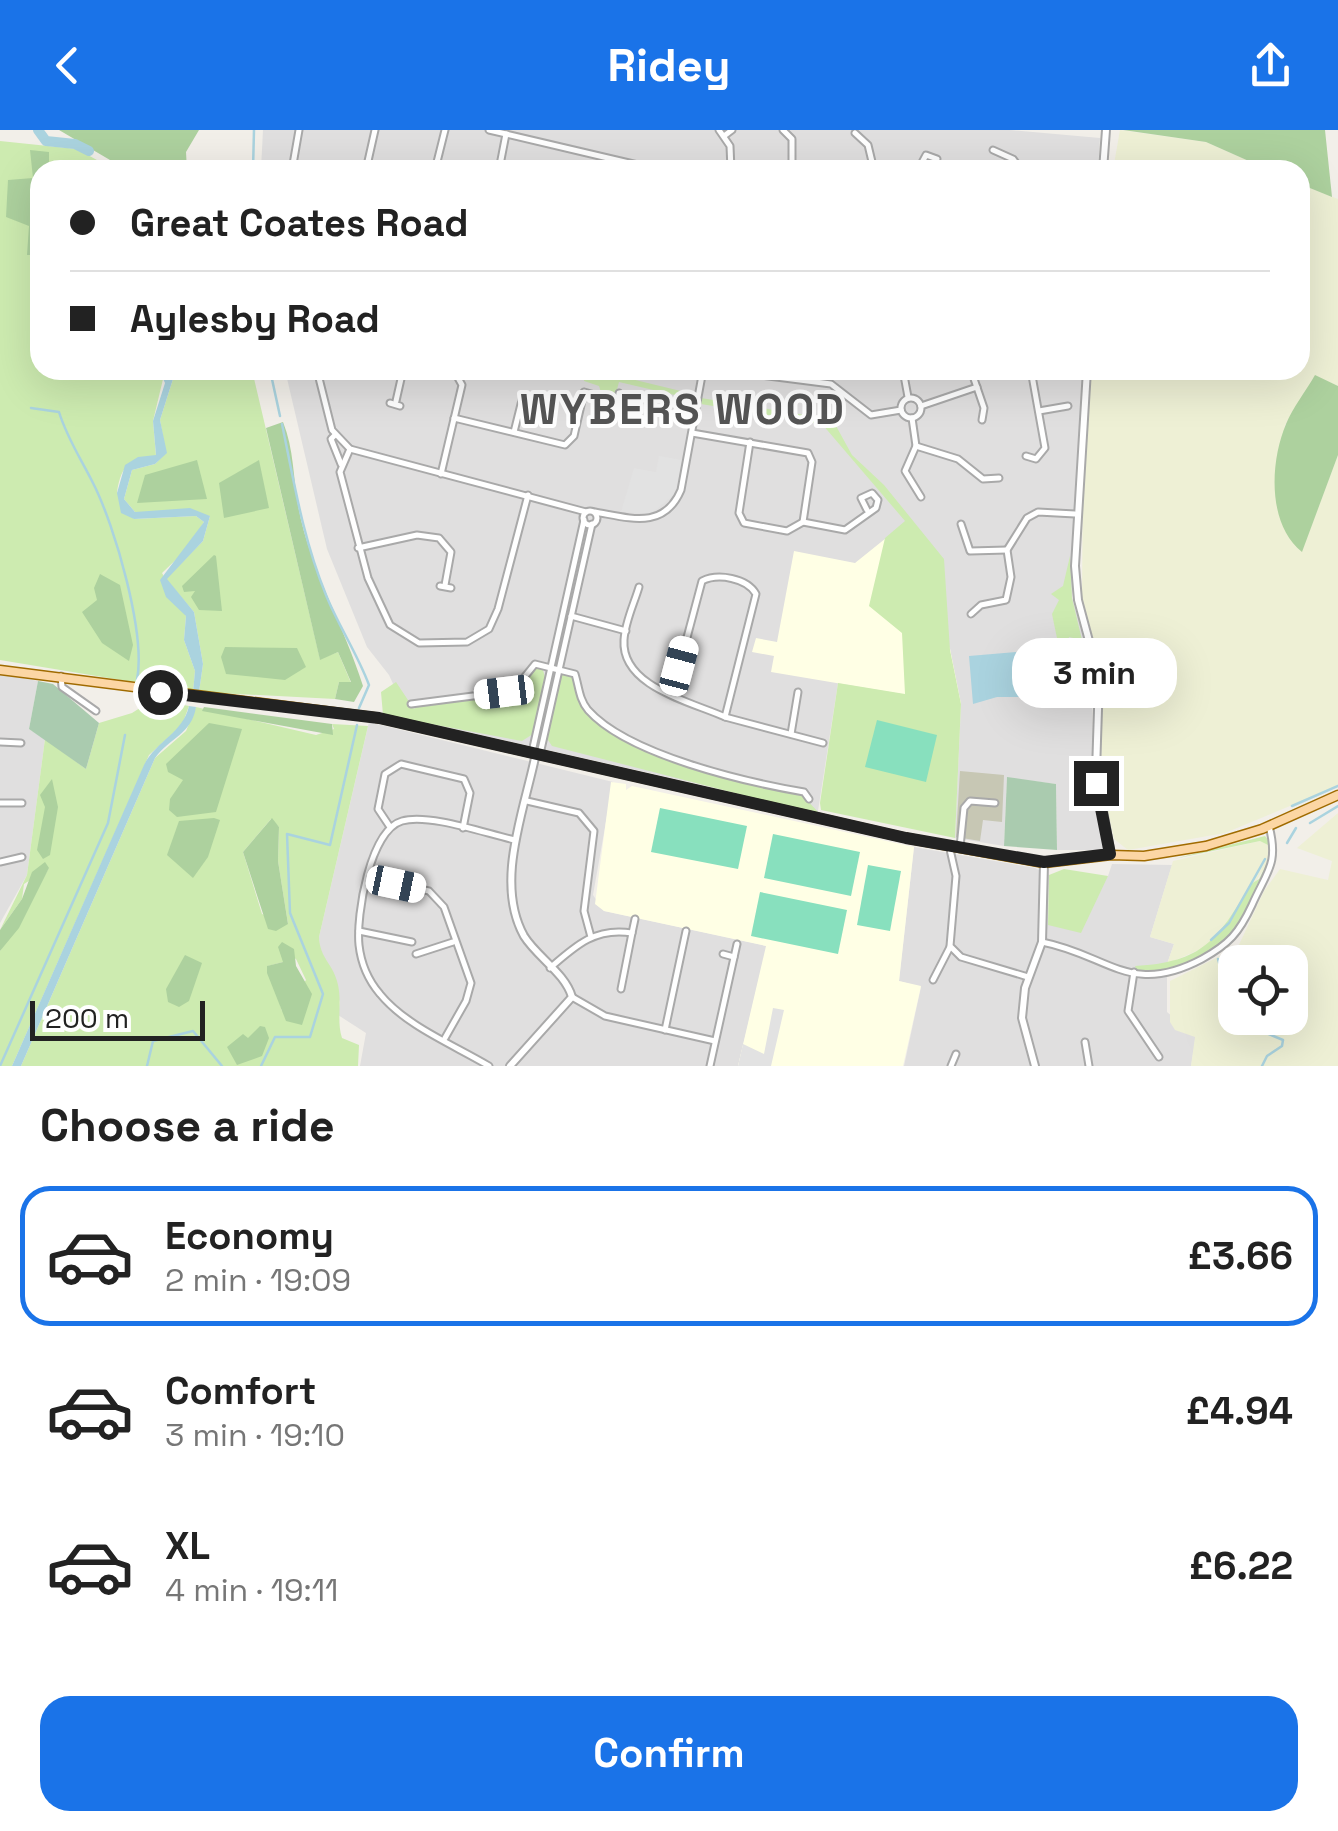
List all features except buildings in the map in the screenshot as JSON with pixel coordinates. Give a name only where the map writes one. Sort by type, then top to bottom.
[{"type":"main road","points":[[0,670],[353,714],[949,845],[1044,862],[1110,854],[1173,853],[1269,826],[1338,795]]},
{"type":"street","points":[[294,160],[299,130]]},
{"type":"street","points":[[368,160],[375,130]]},
{"type":"street","points":[[438,160],[445,130]]},
{"type":"street","points":[[489,130],[617,160]]},
{"type":"street","points":[[731,160],[731,150],[722,133],[732,130]]},
{"type":"street","points":[[783,130],[792,140],[792,160]]},
{"type":"street","points":[[1104,160],[1106,130]]},
{"type":"street","points":[[856,133],[868,145],[872,160]]},
{"type":"street","points":[[501,160],[506,134]]},
{"type":"street","points":[[993,150],[1014,160]]},
{"type":"street","points":[[923,160],[926,155],[936,159]]},
{"type":"street","points":[[321,380],[336,435],[350,449],[586,512],[647,520],[673,506],[682,490],[701,380]]},
{"type":"street","points":[[396,403],[402,380]]},
{"type":"street","points":[[441,474],[462,382],[457,380]]},
{"type":"street","points":[[809,380],[831,384],[870,416],[901,410],[912,418]]},
{"type":"street","points":[[901,410],[908,398],[905,380]]},
{"type":"street","points":[[975,380],[982,420]]},
{"type":"street","points":[[1026,456],[1036,458],[1045,448],[1033,380]]},
{"type":"street","points":[[1087,380],[1075,514],[1078,600],[1099,678],[1096,772],[1110,854]]},
{"type":"street","points":[[921,498],[905,467],[916,446],[912,418],[921,406],[977,388]]},
{"type":"street","points":[[454,418],[565,445],[574,436],[584,392],[618,397],[616,416]]},
{"type":"street","points":[[514,432],[523,394]]},
{"type":"street","points":[[908,398],[921,406]]},
{"type":"street","points":[[1039,411],[1068,406]]},
{"type":"street","points":[[692,433],[808,453],[812,462],[803,522]]},
{"type":"street","points":[[336,435],[332,439],[358,548],[383,614],[399,634],[427,645],[467,642],[484,634],[496,616],[528,495]]},
{"type":"street","points":[[750,442],[740,519],[747,524],[787,531],[803,522],[840,530],[867,510]]},
{"type":"street","points":[[916,446],[958,460],[984,479],[999,478]]},
{"type":"street","points":[[341,464],[350,449]]},
{"type":"street","points":[[914,487],[926,484]]},
{"type":"street","points":[[586,512],[512,873],[514,909],[525,937],[572,996],[600,1014],[715,1041]]},
{"type":"street","points":[[566,615],[594,512]]},
{"type":"street","points":[[1006,600],[1012,569],[1008,550],[1031,514],[1075,514]]},
{"type":"street","points":[[584,520],[594,523],[613,515]]},
{"type":"street","points":[[961,524],[970,550],[1008,550]]},
{"type":"street","points":[[358,548],[417,535],[439,538],[451,552],[445,586]]},
{"type":"street","points":[[672,694],[702,581],[713,576],[744,582],[756,594],[725,716]]},
{"type":"street","points":[[639,586],[624,649],[634,671],[672,694],[725,716],[823,743]]},
{"type":"street","points":[[971,614],[981,605],[1006,600],[1015,607]]},
{"type":"street","points":[[566,615],[626,631]]},
{"type":"street","points":[[411,704],[504,692],[518,685],[530,667],[554,667],[575,674],[579,693],[593,715],[657,753],[804,792],[809,798]]},
{"type":"street","points":[[62,676],[62,687],[96,712]]},
{"type":"street","points":[[791,735],[798,692]]},
{"type":"street","points":[[0,742],[21,743]]},
{"type":"street","points":[[390,827],[378,809],[386,774],[401,764],[464,778],[470,793],[464,828]]},
{"type":"street","points":[[960,847],[964,808],[970,801],[995,804]]},
{"type":"street","points":[[0,802],[22,803]]},
{"type":"street","points":[[527,802],[579,812],[594,831],[584,911],[591,937]]},
{"type":"street","points":[[489,1066],[394,1008],[376,989],[364,967],[359,931],[378,842],[390,827],[417,819],[518,840]]},
{"type":"street","points":[[1042,942],[1108,968],[1170,975],[1234,940],[1274,863],[1269,826]]},
{"type":"street","points":[[933,980],[950,946],[956,876],[949,845]]},
{"type":"street","points":[[0,862],[22,857]]},
{"type":"street","points":[[1035,1066],[1022,1018],[1028,977],[1042,942],[1044,862]]},
{"type":"street","points":[[369,878],[436,896],[444,907],[453,942],[470,980],[470,992],[444,1039]]},
{"type":"street","points":[[621,989],[635,919]]},
{"type":"street","points":[[359,931],[412,942]]},
{"type":"street","points":[[550,968],[591,937],[611,931],[632,933]]},
{"type":"street","points":[[664,1030],[686,931]]},
{"type":"street","points":[[416,954],[453,942]]},
{"type":"street","points":[[710,1066],[737,944]]},
{"type":"street","points":[[683,946],[694,948]]},
{"type":"street","points":[[950,946],[962,957],[1028,977]]},
{"type":"street","points":[[724,954],[734,957]]},
{"type":"street","points":[[1134,972],[1128,1012],[1160,1057]]},
{"type":"street","points":[[510,1066],[572,996]]},
{"type":"street","points":[[1085,1042],[1089,1066]]},
{"type":"street","points":[[951,1066],[956,1054]]},
{"type":"shaded area","points":[[263,130],[1010,130],[1100,138],[1099,160],[262,160]]},
{"type":"shaded area","points":[[1120,130],[1206,142],[1246,160],[1115,160]]},
{"type":"shaded area","points":[[1310,188],[1338,199],[1338,386],[1315,376],[1285,425],[1282,447],[1302,551],[1338,455],[1338,786],[1225,833],[1128,850],[1114,839],[1101,781],[1102,673],[1082,599],[1083,468],[1091,380],[1310,380]]},
{"type":"shaded area","points":[[287,380],[1083,380],[1072,598],[1092,664],[1093,790],[1105,850],[1057,850],[1056,784],[1007,778],[1004,846],[955,838],[961,704],[950,649],[905,695],[838,683],[818,811],[409,719],[389,675],[367,647],[327,549]]},
{"type":"shaded area","points":[[659,456],[682,460],[675,494],[651,514],[621,512],[634,468],[656,472]]},
{"type":"shaded area","points":[[906,522],[950,649],[961,704],[771,672],[774,656],[752,652],[756,638],[777,642],[794,551],[855,563]]},
{"type":"shaded area","points":[[0,674],[38,681],[29,729],[45,739],[27,875],[0,923]]},
{"type":"shaded area","points":[[38,681],[53,684],[99,723],[86,769],[29,729]]},
{"type":"shaded area","points":[[369,722],[613,782],[593,895],[604,911],[767,946],[738,1066],[360,1066],[366,1033],[338,1015],[340,1002],[320,955],[319,937]]},
{"type":"shaded area","points":[[960,771],[1004,775],[1002,822],[983,820],[980,841],[956,837]]},
{"type":"shaded area","points":[[1007,777],[1056,784],[1057,850],[1004,846]]},
{"type":"shaded area","points":[[611,782],[626,784],[626,790],[632,786],[914,847],[899,981],[921,986],[903,1066],[738,1066],[766,946],[604,911],[595,904]]},
{"type":"shaded area","points":[[1338,813],[1338,1066],[1191,1066],[1195,1037],[1175,1030],[1170,1022],[1170,981],[1218,957],[1218,1035],[1308,1035],[1308,945],[1239,945],[1264,891],[1280,869],[1328,880],[1332,861],[1297,848]]},
{"type":"shaded area","points":[[1260,841],[1270,846],[1271,859],[1212,944],[1167,964],[1174,944],[1150,937],[1173,861]]},
{"type":"shaded area","points":[[914,847],[1035,868],[1049,875],[1048,925],[1108,876],[1112,864],[1172,865],[1150,937],[1174,944],[1167,964],[1167,1012],[1196,1037],[1191,1066],[904,1066],[921,987],[899,981]]},
{"type":"shaded area","points":[[773,1008],[784,1010],[771,1066],[738,1066],[743,1044],[764,1054]]},
{"type":"green space","points":[[59,130],[199,130],[186,152],[186,160],[110,160]]},
{"type":"green space","points":[[1123,130],[1325,130],[1332,197],[1310,188],[1310,160],[1246,160],[1206,142]]},
{"type":"green space","points":[[0,141],[77,149],[97,160],[30,160],[30,380],[163,380],[153,421],[156,456],[128,465],[117,492],[134,519],[196,516],[204,522],[187,549],[162,573],[186,616],[184,640],[195,671],[193,692],[0,660]]},
{"type":"green space","points":[[30,150],[49,152],[49,160],[31,160]]},
{"type":"green space","points":[[30,178],[30,255],[29,226],[6,217],[8,180]]},
{"type":"green space","points":[[1315,375],[1338,386],[1338,455],[1302,552],[1282,526],[1275,474],[1286,424]]},
{"type":"green space","points":[[173,380],[254,380],[320,659],[338,652],[351,683],[339,682],[335,699],[199,692],[203,664],[194,612],[166,579],[203,541],[210,516],[135,512],[124,499],[132,470],[155,464],[166,453],[160,420]]},
{"type":"green space","points":[[635,380],[693,394],[692,399],[619,382],[616,393],[601,392],[599,386],[584,381]]},
{"type":"green space","points":[[701,398],[823,418],[830,415],[852,455],[884,485],[944,559],[950,650],[961,704],[955,838],[821,810],[838,683],[905,694],[902,633],[869,606],[885,538],[905,521],[822,424],[701,404]]},
{"type":"green space","points":[[283,422],[303,528],[363,686],[354,702],[335,699],[339,682],[351,682],[338,652],[320,660],[266,428]]},
{"type":"green space","points":[[197,460],[207,499],[137,503],[145,475]]},
{"type":"green space","points":[[259,460],[269,508],[224,518],[219,483]]},
{"type":"green space","points":[[214,555],[222,611],[199,610],[191,597],[195,591],[184,592],[182,586]]},
{"type":"green space","points":[[1070,556],[1072,598],[1082,640],[1069,637],[1068,641],[1058,643],[1052,614],[1059,600],[1051,594],[1063,586]]},
{"type":"green space","points":[[100,574],[120,585],[133,645],[129,661],[102,643],[82,612],[97,600],[94,588]]},
{"type":"green space","points":[[225,647],[297,648],[306,667],[285,680],[226,674],[221,657]]},
{"type":"green space","points":[[532,667],[542,667],[545,677],[533,734],[522,741],[383,715],[381,692],[396,682],[414,709],[421,703],[508,693]]},
{"type":"green space","points":[[572,673],[577,696],[591,716],[658,755],[692,769],[802,795],[821,815],[552,746],[546,737],[559,677]]},
{"type":"green space","points":[[154,699],[189,706],[182,725],[149,755],[12,1066],[0,1066],[0,951],[49,868],[24,884],[22,899],[0,930],[27,875],[45,739],[86,769],[99,723],[132,713]]},
{"type":"green space","points":[[196,707],[316,735],[334,729],[332,724],[368,726],[319,937],[339,988],[342,1038],[359,1045],[358,1066],[21,1066],[155,758],[186,731]],"holes":[[[271,819],[279,827],[278,861],[288,924],[262,914],[243,852]],[[284,953],[296,959],[306,980],[282,1011],[268,966],[283,962]]]},
{"type":"green space","points":[[204,707],[332,724],[333,735],[202,711]]},
{"type":"green space","points":[[877,720],[937,735],[926,782],[865,767]]},
{"type":"green space","points":[[209,723],[242,729],[216,812],[177,817],[169,810],[170,799],[183,780],[168,772],[166,764]]},
{"type":"green space","points":[[52,779],[58,807],[50,855],[43,859],[37,850],[45,807],[40,795]]},
{"type":"green space","points":[[660,808],[747,826],[738,869],[651,852]]},
{"type":"green space","points":[[272,818],[279,827],[278,861],[288,924],[276,931],[268,929],[243,852]]},
{"type":"green space","points":[[220,820],[208,857],[193,878],[167,855],[179,821]]},
{"type":"green space","points":[[773,834],[860,852],[851,896],[764,878]]},
{"type":"green space","points":[[1265,836],[1269,846],[1260,841],[1174,859]]},
{"type":"green space","points":[[1270,858],[1252,908],[1240,928],[1223,945],[1218,945],[1218,949],[1178,969],[1136,969],[1135,966],[1177,959],[1206,944],[1218,934],[1251,884],[1259,879]]},
{"type":"green space","points":[[45,862],[49,868],[19,928],[0,951],[0,930],[22,899],[32,872]]},
{"type":"green space","points":[[868,865],[901,871],[890,931],[857,925]]},
{"type":"green space","points":[[1064,869],[1108,876],[1081,933],[1048,925],[1049,875]]},
{"type":"green space","points":[[760,892],[847,910],[838,954],[751,936]]},
{"type":"green space","points":[[282,942],[294,949],[296,966],[312,994],[302,1025],[286,1021],[267,973],[267,966],[283,962],[278,947]]},
{"type":"green space","points":[[185,955],[202,963],[189,1001],[179,1007],[168,1002],[166,989]]},
{"type":"green space","points":[[260,1026],[265,1027],[269,1038],[262,1056],[237,1065],[227,1047],[243,1034],[248,1038]]},
{"type":"water","points":[[164,380],[173,380],[160,420],[167,453],[155,464],[132,470],[124,499],[135,512],[190,508],[210,516],[203,541],[167,579],[194,612],[203,664],[199,692],[193,692],[195,671],[184,640],[186,616],[166,597],[160,580],[204,522],[196,516],[134,519],[121,513],[117,493],[125,465],[138,457],[156,455],[153,421]]},
{"type":"water","points":[[1016,652],[1019,697],[997,697],[973,704],[969,656]]},
{"type":"water","points":[[189,706],[196,707],[194,716],[155,758],[21,1066],[12,1066],[144,765],[181,723]]},
{"type":"waterway","points":[[38,130],[46,141],[75,144],[89,151]]},
{"type":"waterway","points":[[253,160],[254,130]]},
{"type":"waterway","points":[[272,380],[280,416]]},
{"type":"waterway","points":[[31,408],[59,412],[102,502],[133,609],[139,660],[137,680]]},
{"type":"waterway","points":[[282,424],[311,553],[331,606],[369,685],[359,708]]},
{"type":"waterway","points":[[261,1066],[275,1037],[310,1037],[323,994],[290,913],[287,834],[330,845],[357,725]]},
{"type":"waterway","points":[[0,1066],[108,823],[125,735]]},
{"type":"waterway","points":[[1292,806],[1338,786]]},
{"type":"waterway","points":[[1310,823],[1338,806]]},
{"type":"waterway","points":[[1287,843],[1296,828]]},
{"type":"waterway","points":[[1211,940],[1229,923],[1265,859]]},
{"type":"waterway","points":[[147,1066],[153,1041],[193,1031],[222,1066]]},
{"type":"waterway","points":[[1262,1066],[1267,1056],[1282,1046],[1283,1040],[1271,1035]]},
{"type":"district","name":"WYBERS WOOD","points":[[683,409]]},
{"type":"route","points":[[160,692],[379,718],[906,838],[1044,862],[1094,859],[1110,854],[1096,783]]}]
